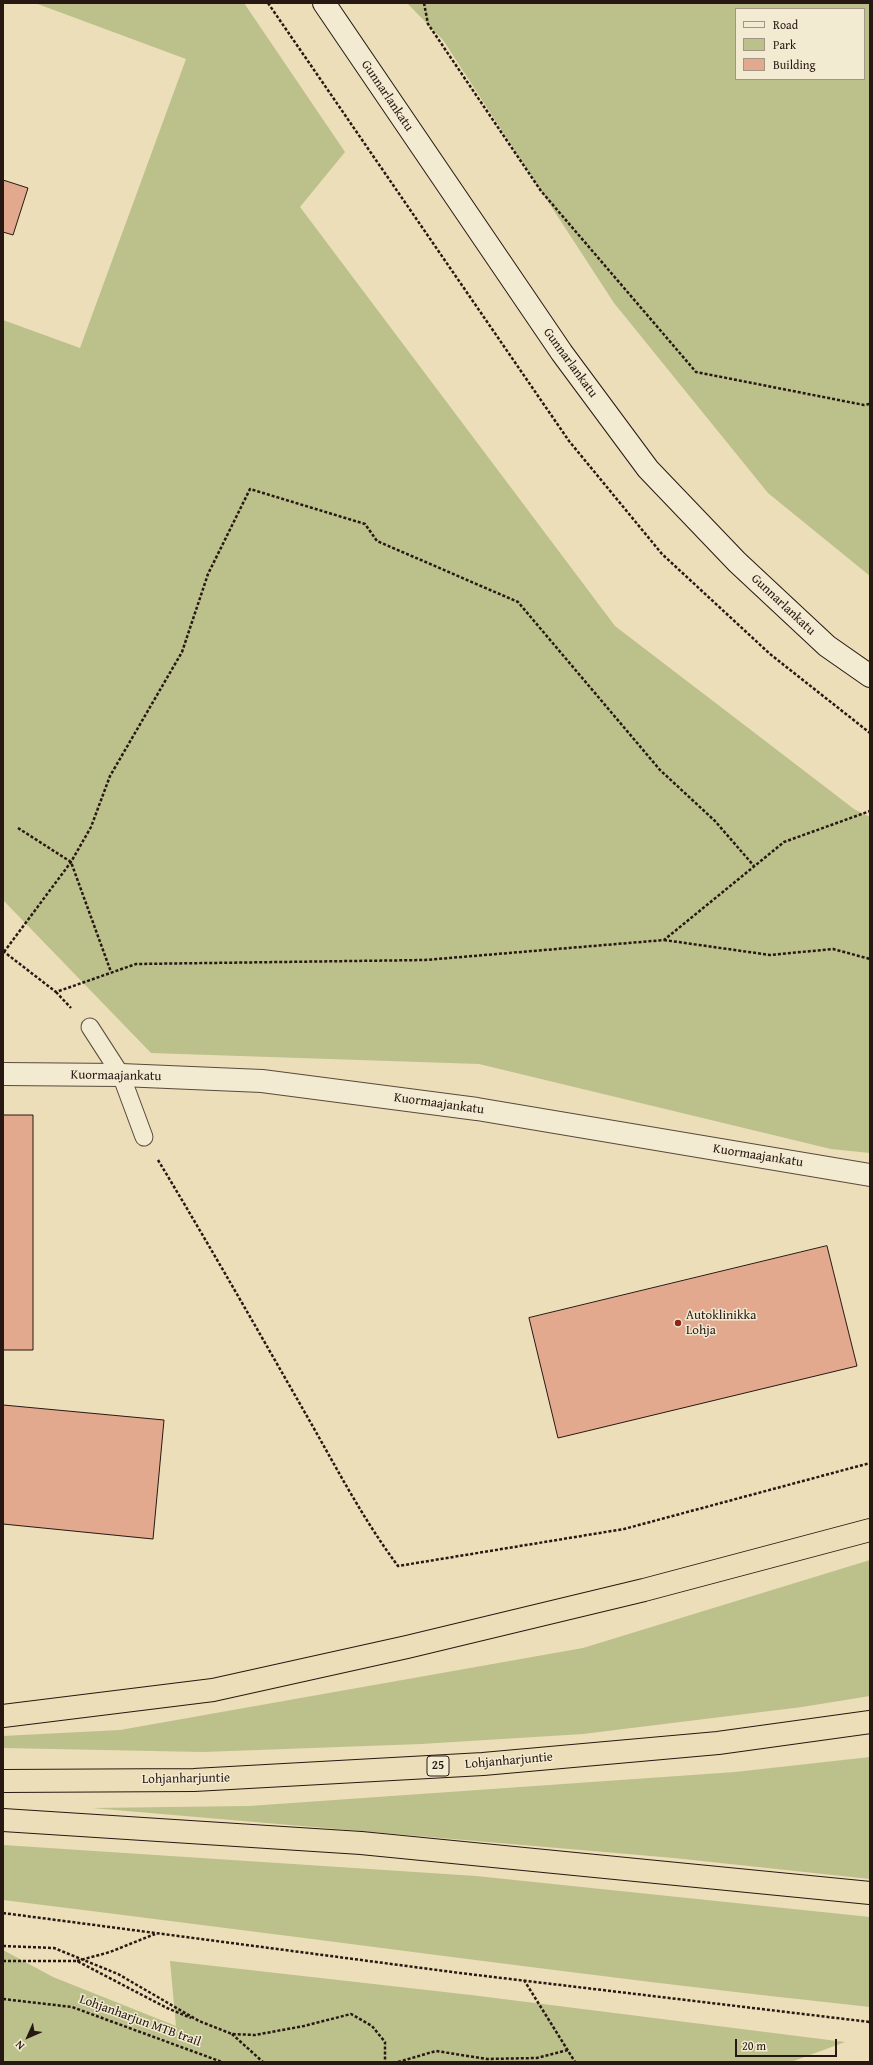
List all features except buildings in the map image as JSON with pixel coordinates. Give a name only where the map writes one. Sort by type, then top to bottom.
[{"type":"highway","points":[[3,1716],[213,1690],[407,1647],[644,1590],[870,1530]]},
{"type":"highway","name":"Lohjanharjuntie","points":[[3,1781],[194,1780],[483,1764],[718,1743],[870,1722]]},
{"type":"highway","points":[[3,1820],[361,1843],[870,1893]]},
{"type":"street","name":"Gunnarlankatu","points":[[324,3],[562,352],[648,469],[736,562],[827,646],[870,676]]},
{"type":"street","name":"Kuormaajankatu","points":[[3,1074],[121,1075],[262,1081],[477,1109],[870,1175]]},
{"type":"lane","points":[[90,1027],[121,1075],[144,1137]]},
{"type":"path","points":[[424,3],[428,24],[541,191],[696,372],[864,405],[870,404]]},
{"type":"path","points":[[754,866],[715,821],[660,770],[518,602],[377,541],[365,524],[250,489],[208,574],[182,652],[110,776],[92,827],[71,862],[3,951],[56,992],[136,964],[425,960],[664,940],[770,955],[833,949],[870,959]]},
{"type":"path","points":[[664,940],[784,842],[870,811]]},
{"type":"path","points":[[18,828],[71,862],[111,972]]},
{"type":"path","points":[[144,1137],[207,1242],[350,1492],[382,1545],[398,1566],[624,1529],[870,1463]]},
{"type":"path","points":[[3,1913],[524,1980],[870,2022]]},
{"type":"path","points":[[3,1961],[85,1960],[156,1933]]},
{"type":"path","name":"Lohjanharjun MTB trail","points":[[3,1946],[54,1948],[118,1974],[199,2021],[232,2034],[255,2035],[280,2032],[351,2014],[372,2026],[385,2042],[385,2062]]},
{"type":"path","points":[[77,1961],[167,2008],[199,2021]]},
{"type":"path","points":[[524,1980],[575,2062]]},
{"type":"path","name":"Lohjanharjun MTB trail","points":[[3,1999],[72,2007],[222,2062]]},
{"type":"path","points":[[232,2034],[263,2062]]},
{"type":"path","points":[[398,2062],[436,2050],[487,2059],[537,2058],[568,2050]]},
{"type":"green space","points":[[35,3],[244,3],[345,152],[300,207],[615,626],[854,809],[870,817],[870,1153],[831,1149],[479,1064],[151,1053],[3,900],[3,320],[80,348],[186,59]]},
{"type":"green space","points":[[407,3],[870,3],[870,576],[768,493],[614,303],[443,40]]},
{"type":"green space","points":[[870,1560],[870,1696],[802,1707],[583,1734],[421,1744],[203,1752],[3,1748],[3,1736],[120,1730],[583,1648]]},
{"type":"green space","points":[[870,1757],[870,1879],[674,1858],[92,1808],[249,1806],[735,1772]]},
{"type":"green space","points":[[3,1845],[476,1876],[870,1917],[870,2007],[544,1969],[3,1900]]},
{"type":"green space","points":[[3,1950],[53,1977],[176,2026],[170,1961],[471,1995],[845,2042],[791,2062],[3,2062]]},
{"type":"place","name":"Autoklinikka Lohja","points":[[678,1323]]}]
